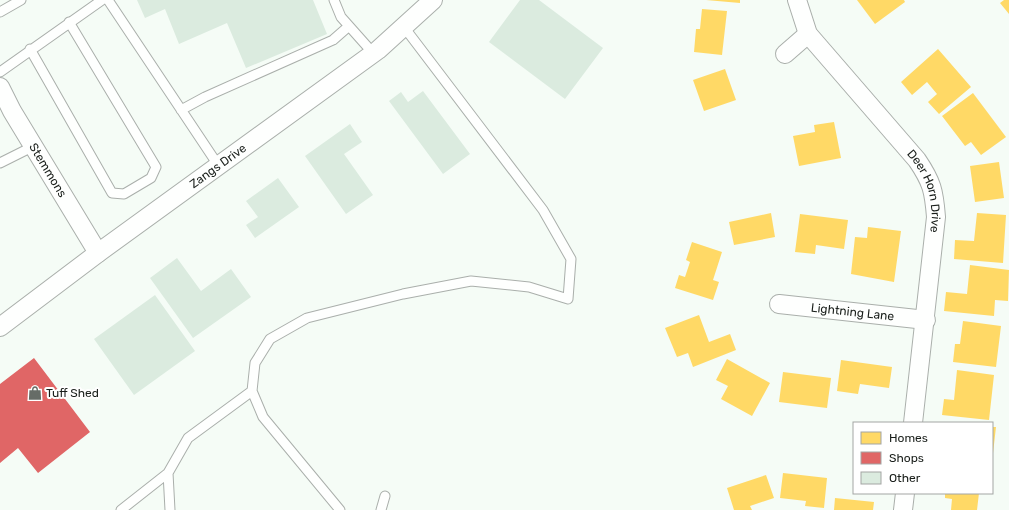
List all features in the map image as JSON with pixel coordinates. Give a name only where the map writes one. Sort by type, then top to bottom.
[{"type":"street","name":"Zangs Drive","points":[[0,327],[98,253],[373,53],[433,0]]},
{"type":"street","name":"Deer Horn Drive","points":[[797,0],[808,34],[917,160],[930,179],[935,196],[936,217],[926,320],[913,422]]},
{"type":"street","points":[[785,54],[808,34]]},
{"type":"street","name":"Stemmons","points":[[0,87],[98,253]]},
{"type":"street","name":"Lightning Lane","points":[[779,304],[926,320]]},
{"type":"street","points":[[903,510],[905,494]]},
{"type":"lane","points":[[0,12],[8,4],[21,0]]},
{"type":"lane","points":[[0,72],[30,49],[102,0]]},
{"type":"lane","points":[[108,0],[218,165]]},
{"type":"lane","points":[[334,0],[341,17],[373,53]]},
{"type":"lane","points":[[30,49],[112,193],[124,194],[151,178],[156,167],[69,22]]},
{"type":"lane","points":[[181,110],[205,97],[333,40],[349,26]]},
{"type":"lane","points":[[340,510],[263,418],[252,392],[255,363],[270,338],[307,318],[403,294],[471,281],[529,287],[568,298],[571,259],[543,210],[404,27]]},
{"type":"lane","points":[[0,163],[34,146]]},
{"type":"lane","points":[[121,510],[168,473],[188,438],[252,392]]},
{"type":"lane","points":[[168,473],[170,510]]},
{"type":"lane","points":[[381,510],[385,496]]},
{"type":"building: Homes","points":[[706,0],[740,0],[740,3]]},
{"type":"building: Homes","points":[[857,0],[904,0],[905,2],[875,24]]},
{"type":"building: Homes","points":[[1004,0],[1009,0],[1009,14],[1000,3]]},
{"type":"building: Homes","points":[[702,9],[727,11],[722,55],[694,52],[696,29],[700,29]]},
{"type":"building: Homes","points":[[938,49],[971,87],[939,114],[928,102],[937,94],[927,82],[912,95],[901,82]]},
{"type":"building: Homes","points":[[725,69],[736,100],[704,111],[693,80]]},
{"type":"building: Homes","points":[[973,93],[1006,137],[981,155],[971,142],[965,146],[942,116]]},
{"type":"building: Homes","points":[[834,122],[841,158],[799,166],[793,136],[815,132],[814,125]]},
{"type":"building: Homes","points":[[999,162],[1004,198],[975,202],[970,166]]},
{"type":"building: Homes","points":[[771,213],[775,237],[734,245],[729,222]]},
{"type":"building: Homes","points":[[977,213],[1006,215],[1003,263],[954,259],[955,240],[974,241]]},
{"type":"building: Homes","points":[[800,214],[848,220],[844,249],[816,245],[815,254],[795,252]]},
{"type":"building: Homes","points":[[868,227],[901,231],[894,282],[851,274],[855,237],[867,238]]},
{"type":"building: Homes","points":[[692,242],[722,252],[713,280],[719,282],[713,300],[675,288],[679,275],[685,277],[690,262],[686,260]]},
{"type":"building: Homes","points":[[970,265],[1009,270],[1008,301],[995,300],[994,316],[944,311],[946,292],[967,294]]},
{"type":"building: Homes","points":[[699,315],[709,342],[730,334],[736,350],[693,367],[688,353],[677,357],[665,328]]},
{"type":"building: Homes","points":[[963,321],[1001,326],[996,367],[953,362],[955,344],[960,344]]},
{"type":"building: Homes","points":[[727,359],[770,383],[752,416],[721,399],[728,386],[716,380]]},
{"type":"building: Homes","points":[[841,360],[892,367],[889,388],[860,384],[858,394],[837,391]]},
{"type":"building: Homes","points":[[957,370],[994,375],[989,420],[942,415],[944,399],[954,400]]},
{"type":"building: Homes","points":[[783,372],[831,378],[827,408],[779,402]]},
{"type":"building: Homes","points":[[993,427],[996,427],[993,453]]},
{"type":"building: Homes","points":[[783,473],[827,478],[824,508],[805,506],[806,501],[780,498]]},
{"type":"building: Homes","points":[[766,475],[774,498],[750,506],[752,510],[734,510],[727,488]]},
{"type":"building: Homes","points":[[945,494],[979,494],[977,510],[951,510],[952,499],[945,498]]},
{"type":"building: Homes","points":[[835,498],[874,502],[873,510],[834,510]]},
{"type":"building: Shops","points":[[34,358],[90,432],[38,473],[18,448],[0,463],[0,384]]},
{"type":"building: Other","points":[[137,0],[313,0],[327,34],[246,68],[227,23],[179,44],[165,9],[145,18]]},
{"type":"building: Other","points":[[520,0],[539,0],[603,48],[565,99],[489,42]]},
{"type":"building: Other","points":[[423,91],[470,154],[443,174],[389,101],[401,92],[408,102]]},
{"type":"building: Other","points":[[350,124],[362,142],[344,154],[373,195],[346,214],[305,156]]},
{"type":"building: Other","points":[[278,178],[299,207],[255,238],[246,225],[258,217],[246,201]]},
{"type":"building: Other","points":[[177,258],[201,291],[231,269],[251,297],[193,338],[150,278]]},
{"type":"building: Other","points":[[155,295],[195,351],[134,395],[94,339]]},
{"type":"place","name":"Tuff Shed","points":[[35,393]]}]
